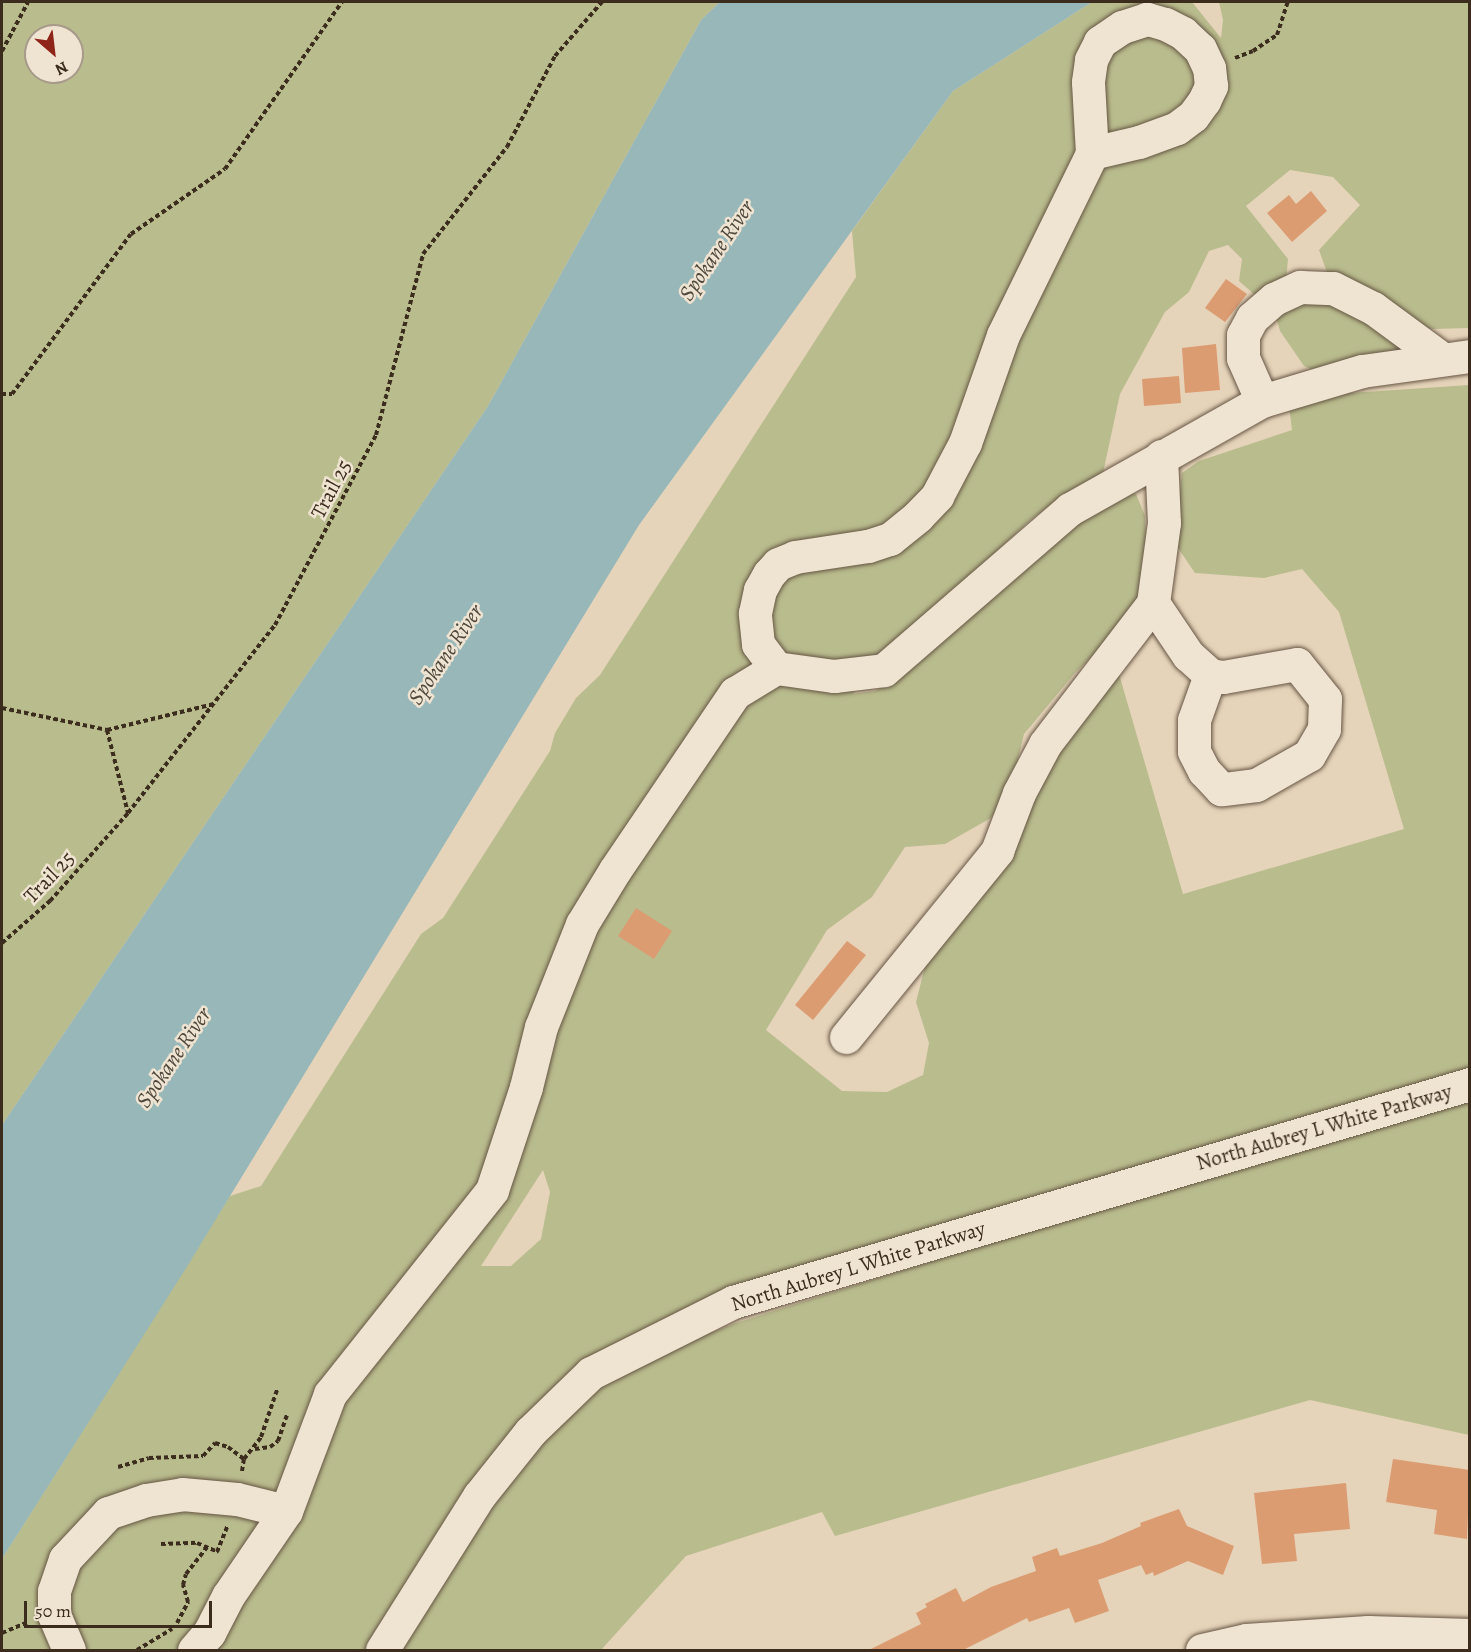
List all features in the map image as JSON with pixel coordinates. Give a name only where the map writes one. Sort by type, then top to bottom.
[{"type":"street","points":[[776,668],[758,644],[755,613],[760,590],[778,564],[795,558],[868,546],[890,538],[918,516],[937,496],[965,443],[1003,335],[1092,153],[1088,82],[1091,60],[1100,42],[1122,27],[1147,19],[1165,24],[1183,33],[1200,49],[1209,68],[1211,86],[1192,116],[1177,128],[1139,142],[1092,153]]},
{"type":"street","points":[[1262,401],[1243,358],[1243,335],[1252,318],[1274,299],[1300,287],[1333,288],[1373,308],[1455,357]]},
{"type":"street","points":[[194,1650],[209,1633],[228,1596],[286,1511],[330,1394],[492,1190],[526,1087],[541,1027],[582,924],[615,870],[735,693],[776,668],[834,676],[884,670],[1070,509],[1161,456],[1262,401],[1362,371],[1455,357]]},
{"type":"street","points":[[846,1037],[997,851],[1019,793],[1045,744],[1153,603],[1164,523],[1161,456]]},
{"type":"street","points":[[1153,603],[1188,654],[1210,675]]},
{"type":"street","name":"North Aubrey L White Parkway","points":[[382,1650],[479,1496],[530,1432],[591,1373],[733,1302],[1470,1084]]},
{"type":"street","points":[[69,1650],[54,1615],[54,1591],[65,1559],[108,1513],[146,1500],[182,1494],[230,1497],[286,1511]]},
{"type":"street","points":[[1202,1650],[1246,1640],[1368,1632],[1470,1635]]},
{"type":"path","points":[[2,51],[28,2]]},
{"type":"path","points":[[2,394],[12,394],[131,234],[225,170],[342,2]]},
{"type":"path","name":"Trail 25","points":[[2,943],[50,901],[128,813],[275,625],[376,435],[423,254],[507,147],[555,56],[603,2]]},
{"type":"path","points":[[1209,68],[1253,51],[1276,35],[1288,2]]},
{"type":"path","points":[[2,708],[107,730],[216,703]]},
{"type":"path","points":[[107,730],[128,813]]},
{"type":"path","points":[[254,1449],[270,1447],[278,1442],[287,1415]]},
{"type":"path","points":[[118,1467],[149,1458],[203,1456],[214,1443],[228,1447],[244,1459]]},
{"type":"path","points":[[161,1544],[196,1543],[207,1547],[246,1572]]},
{"type":"path","points":[[137,1650],[175,1627],[188,1602],[183,1585],[186,1574],[207,1547]]},
{"type":"green space","points":[[2,2],[720,2],[701,20],[488,406],[2,1125]]},
{"type":"green space","points":[[1092,2],[1192,2],[1221,38],[1223,20],[1219,2],[1469,2],[1469,328],[1433,329],[1410,324],[1330,281],[1319,250],[1360,205],[1333,177],[1290,170],[1246,206],[1288,259],[1286,281],[1255,295],[1239,281],[1242,259],[1228,245],[1209,251],[1189,292],[1165,312],[1120,394],[1103,473],[1071,490],[1030,520],[922,621],[878,655],[853,694],[875,691],[919,663],[1087,511],[1125,492],[1136,494],[1145,516],[1147,571],[1141,608],[1074,674],[1024,734],[1010,791],[991,818],[945,844],[905,847],[872,897],[827,930],[766,1030],[842,1091],[887,1092],[923,1075],[929,1043],[916,1002],[926,963],[1045,766],[1119,674],[1183,894],[1404,829],[1339,612],[1302,569],[1264,578],[1195,573],[1174,542],[1182,473],[1199,461],[1292,430],[1289,406],[1321,395],[1469,385],[1469,1075],[893,1244],[589,1368],[373,1650],[2,1650],[2,1559],[230,1196],[261,1186],[421,934],[443,918],[550,751],[555,733],[576,698],[600,675],[856,277],[852,231],[953,91]],"holes":[[[543,1170],[550,1192],[541,1239],[511,1266],[481,1266]]]},
{"type":"green space","points":[[1334,296],[1406,339],[1401,350],[1317,372],[1304,366],[1280,331],[1276,317],[1280,307]]},
{"type":"green space","points":[[1469,1100],[1469,1435],[1310,1400],[835,1536],[822,1512],[686,1556],[601,1650],[400,1650],[521,1464],[567,1412],[610,1378],[668,1349],[733,1324],[1294,1147]]},
{"type":"water","name":"Spokane River","points":[[720,2],[1092,2],[953,91],[639,525],[188,1265],[2,1559],[2,1125],[488,406],[701,20]]},
{"type":"building","points":[[1311,191],[1327,211],[1292,242],[1267,213],[1289,195],[1296,204]]},
{"type":"building","points":[[1226,279],[1247,294],[1225,322],[1205,308]]},
{"type":"building","points":[[1216,344],[1220,390],[1185,393],[1182,348]]},
{"type":"building","points":[[1179,376],[1181,403],[1144,406],[1142,379]]},
{"type":"building","points":[[636,908],[672,931],[654,959],[618,936]]},
{"type":"building","points":[[847,941],[866,955],[813,1020],[795,1005]]},
{"type":"building","points":[[1393,1459],[1470,1470],[1467,1539],[1434,1534],[1437,1510],[1386,1502]]},
{"type":"building","points":[[1346,1483],[1350,1529],[1294,1534],[1297,1561],[1262,1564],[1254,1493]]},
{"type":"building","points":[[1179,1509],[1187,1526],[1234,1546],[1223,1575],[1188,1561],[1154,1576],[1153,1572],[1146,1575],[1141,1565],[1098,1580],[1109,1611],[1075,1623],[1069,1608],[1029,1622],[1027,1618],[963,1650],[869,1650],[921,1624],[916,1613],[927,1607],[925,1604],[956,1588],[963,1602],[991,1587],[1036,1571],[1032,1557],[1057,1548],[1060,1556],[1102,1543],[1141,1526],[1140,1523]]}]
